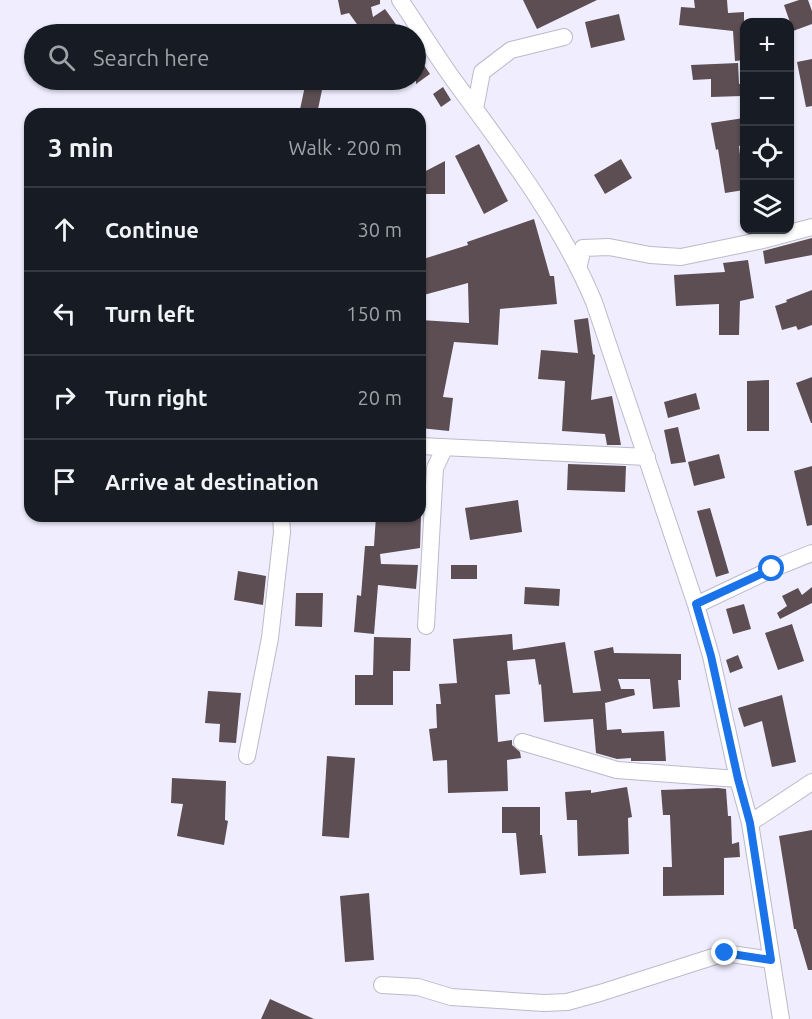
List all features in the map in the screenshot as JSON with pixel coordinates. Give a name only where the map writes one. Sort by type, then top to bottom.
[{"type":"street","points":[[400,0],[417,24]]},
{"type":"street","points":[[475,109],[482,72],[511,50],[564,37]]},
{"type":"street","points":[[426,38],[522,174],[579,265],[594,302],[696,604],[711,656],[750,823],[781,1019]]},
{"type":"street","points":[[579,265],[583,248],[609,247],[650,255],[681,257],[812,227]]},
{"type":"street","points":[[426,446],[647,458]]},
{"type":"street","points":[[426,626],[435,468],[445,447]]},
{"type":"street","points":[[247,756],[270,638],[281,522]]},
{"type":"street","points":[[696,604],[812,553]]},
{"type":"street","points":[[522,742],[617,770],[738,779]]},
{"type":"street","points":[[750,823],[812,782]]},
{"type":"street","points":[[381,985],[418,987],[451,997],[544,1003],[567,1002],[725,953],[771,960]]},
{"type":"building","points":[[338,0],[380,0],[380,4],[371,7],[373,17],[385,9],[396,24],[357,24],[349,13],[341,15]]},
{"type":"building","points":[[523,0],[597,0],[537,29]]},
{"type":"building","points":[[694,0],[727,0],[728,13],[744,12],[744,18],[740,18],[740,60],[735,61],[733,31],[679,25],[681,7],[695,8]]},
{"type":"building","points":[[799,0],[808,0],[812,11],[812,24],[794,31],[794,18],[788,18],[784,5]]},
{"type":"building","points":[[619,14],[625,40],[591,48],[585,22]]},
{"type":"building","points":[[812,59],[812,106],[806,107],[797,62]]},
{"type":"building","points":[[738,63],[740,96],[711,97],[711,79],[693,80],[691,65]]},
{"type":"building","points":[[443,87],[451,100],[441,107],[433,94]]},
{"type":"building","points":[[304,90],[322,90],[318,108],[300,108]]},
{"type":"building","points":[[740,119],[740,191],[725,193],[711,123]]},
{"type":"building","points":[[479,144],[508,201],[484,214],[455,156]]},
{"type":"building","points":[[621,159],[632,178],[605,194],[594,175]]},
{"type":"building","points":[[445,161],[445,194],[426,194],[426,171]]},
{"type":"building","points":[[534,219],[550,276],[554,276],[557,304],[500,309],[498,345],[454,342],[443,397],[453,398],[449,431],[426,429],[426,320],[469,323],[468,283],[426,294],[426,258],[468,245],[467,242]]},
{"type":"building","points":[[812,238],[812,255],[765,264],[763,251]]},
{"type":"building","points":[[748,260],[754,298],[740,301],[739,335],[719,335],[719,304],[676,306],[674,275],[725,272],[723,263]]},
{"type":"building","points":[[812,290],[812,325],[798,330],[796,326],[782,330],[775,306]]},
{"type":"building","points":[[588,318],[595,355],[591,400],[612,396],[621,445],[607,445],[605,434],[562,431],[565,381],[538,379],[541,350],[578,353],[574,320]]},
{"type":"building","points":[[812,377],[812,423],[811,423],[796,383]]},
{"type":"building","points":[[769,380],[769,431],[747,431],[747,381]]},
{"type":"building","points":[[696,393],[700,409],[668,418],[664,402]]},
{"type":"building","points":[[678,427],[686,462],[671,464],[664,430]]},
{"type":"building","points":[[719,454],[725,478],[694,486],[688,462]]},
{"type":"building","points":[[568,464],[626,466],[625,492],[567,490]]},
{"type":"building","points":[[812,466],[812,525],[807,526],[794,471]]},
{"type":"building","points":[[518,500],[522,532],[470,540],[465,508]]},
{"type":"building","points":[[710,508],[729,573],[716,577],[697,511]]},
{"type":"building","points":[[376,522],[421,522],[420,548],[380,554],[381,564],[418,565],[416,589],[378,585],[374,634],[354,632],[357,595],[361,596],[365,546],[374,546]]},
{"type":"building","points":[[451,565],[477,565],[477,579],[451,579]]},
{"type":"building","points":[[238,571],[266,576],[263,605],[234,600]]},
{"type":"building","points":[[525,587],[560,589],[559,606],[524,604]]},
{"type":"building","points":[[812,587],[812,603],[780,619],[777,613],[787,606],[782,596],[798,588],[802,595]]},
{"type":"building","points":[[296,593],[323,593],[322,627],[295,626]]},
{"type":"building","points":[[744,604],[751,629],[733,634],[726,609]]},
{"type":"building","points":[[792,624],[804,661],[778,670],[765,633]]},
{"type":"building","points":[[512,634],[513,650],[565,642],[573,693],[601,691],[594,651],[613,647],[614,653],[681,654],[681,680],[678,680],[680,707],[653,709],[650,679],[618,679],[621,689],[634,689],[635,695],[605,703],[607,730],[621,729],[622,733],[664,731],[666,761],[631,761],[631,758],[617,759],[596,753],[593,719],[544,722],[541,684],[539,685],[535,659],[507,661],[510,694],[495,695],[498,742],[512,740],[512,745],[520,752],[521,758],[507,760],[508,791],[448,793],[447,760],[433,761],[429,729],[437,728],[436,704],[441,704],[439,684],[457,683],[453,639]]},
{"type":"building","points":[[374,637],[411,638],[410,671],[393,671],[393,705],[355,705],[355,675],[373,675]]},
{"type":"building","points":[[738,655],[743,668],[730,673],[726,660]]},
{"type":"building","points":[[208,691],[241,693],[236,743],[219,742],[220,724],[205,723]]},
{"type":"building","points":[[782,695],[796,762],[772,767],[762,721],[744,727],[738,708]]},
{"type":"building","points":[[327,756],[355,758],[349,838],[322,836]]},
{"type":"building","points":[[172,778],[226,781],[225,820],[228,821],[224,845],[177,836],[183,804],[171,803]]},
{"type":"building","points":[[627,787],[632,817],[628,818],[629,854],[578,856],[577,820],[567,820],[565,792],[591,790],[591,793]]},
{"type":"building","points":[[726,789],[728,816],[731,816],[732,844],[739,842],[740,857],[724,858],[724,895],[663,896],[663,867],[672,867],[670,815],[663,815],[661,790]]},
{"type":"building","points":[[502,807],[540,807],[540,835],[542,835],[546,873],[520,875],[516,833],[502,833]]},
{"type":"building","points":[[812,830],[812,970],[808,970],[796,929],[794,929],[779,836]]},
{"type":"building","points":[[369,893],[374,960],[345,962],[340,896]]},
{"type":"building","points":[[270,999],[314,1019],[261,1019]]},
{"type":"route","points":[[725,953],[771,960],[750,823],[711,656],[696,604],[772,569]]}]
